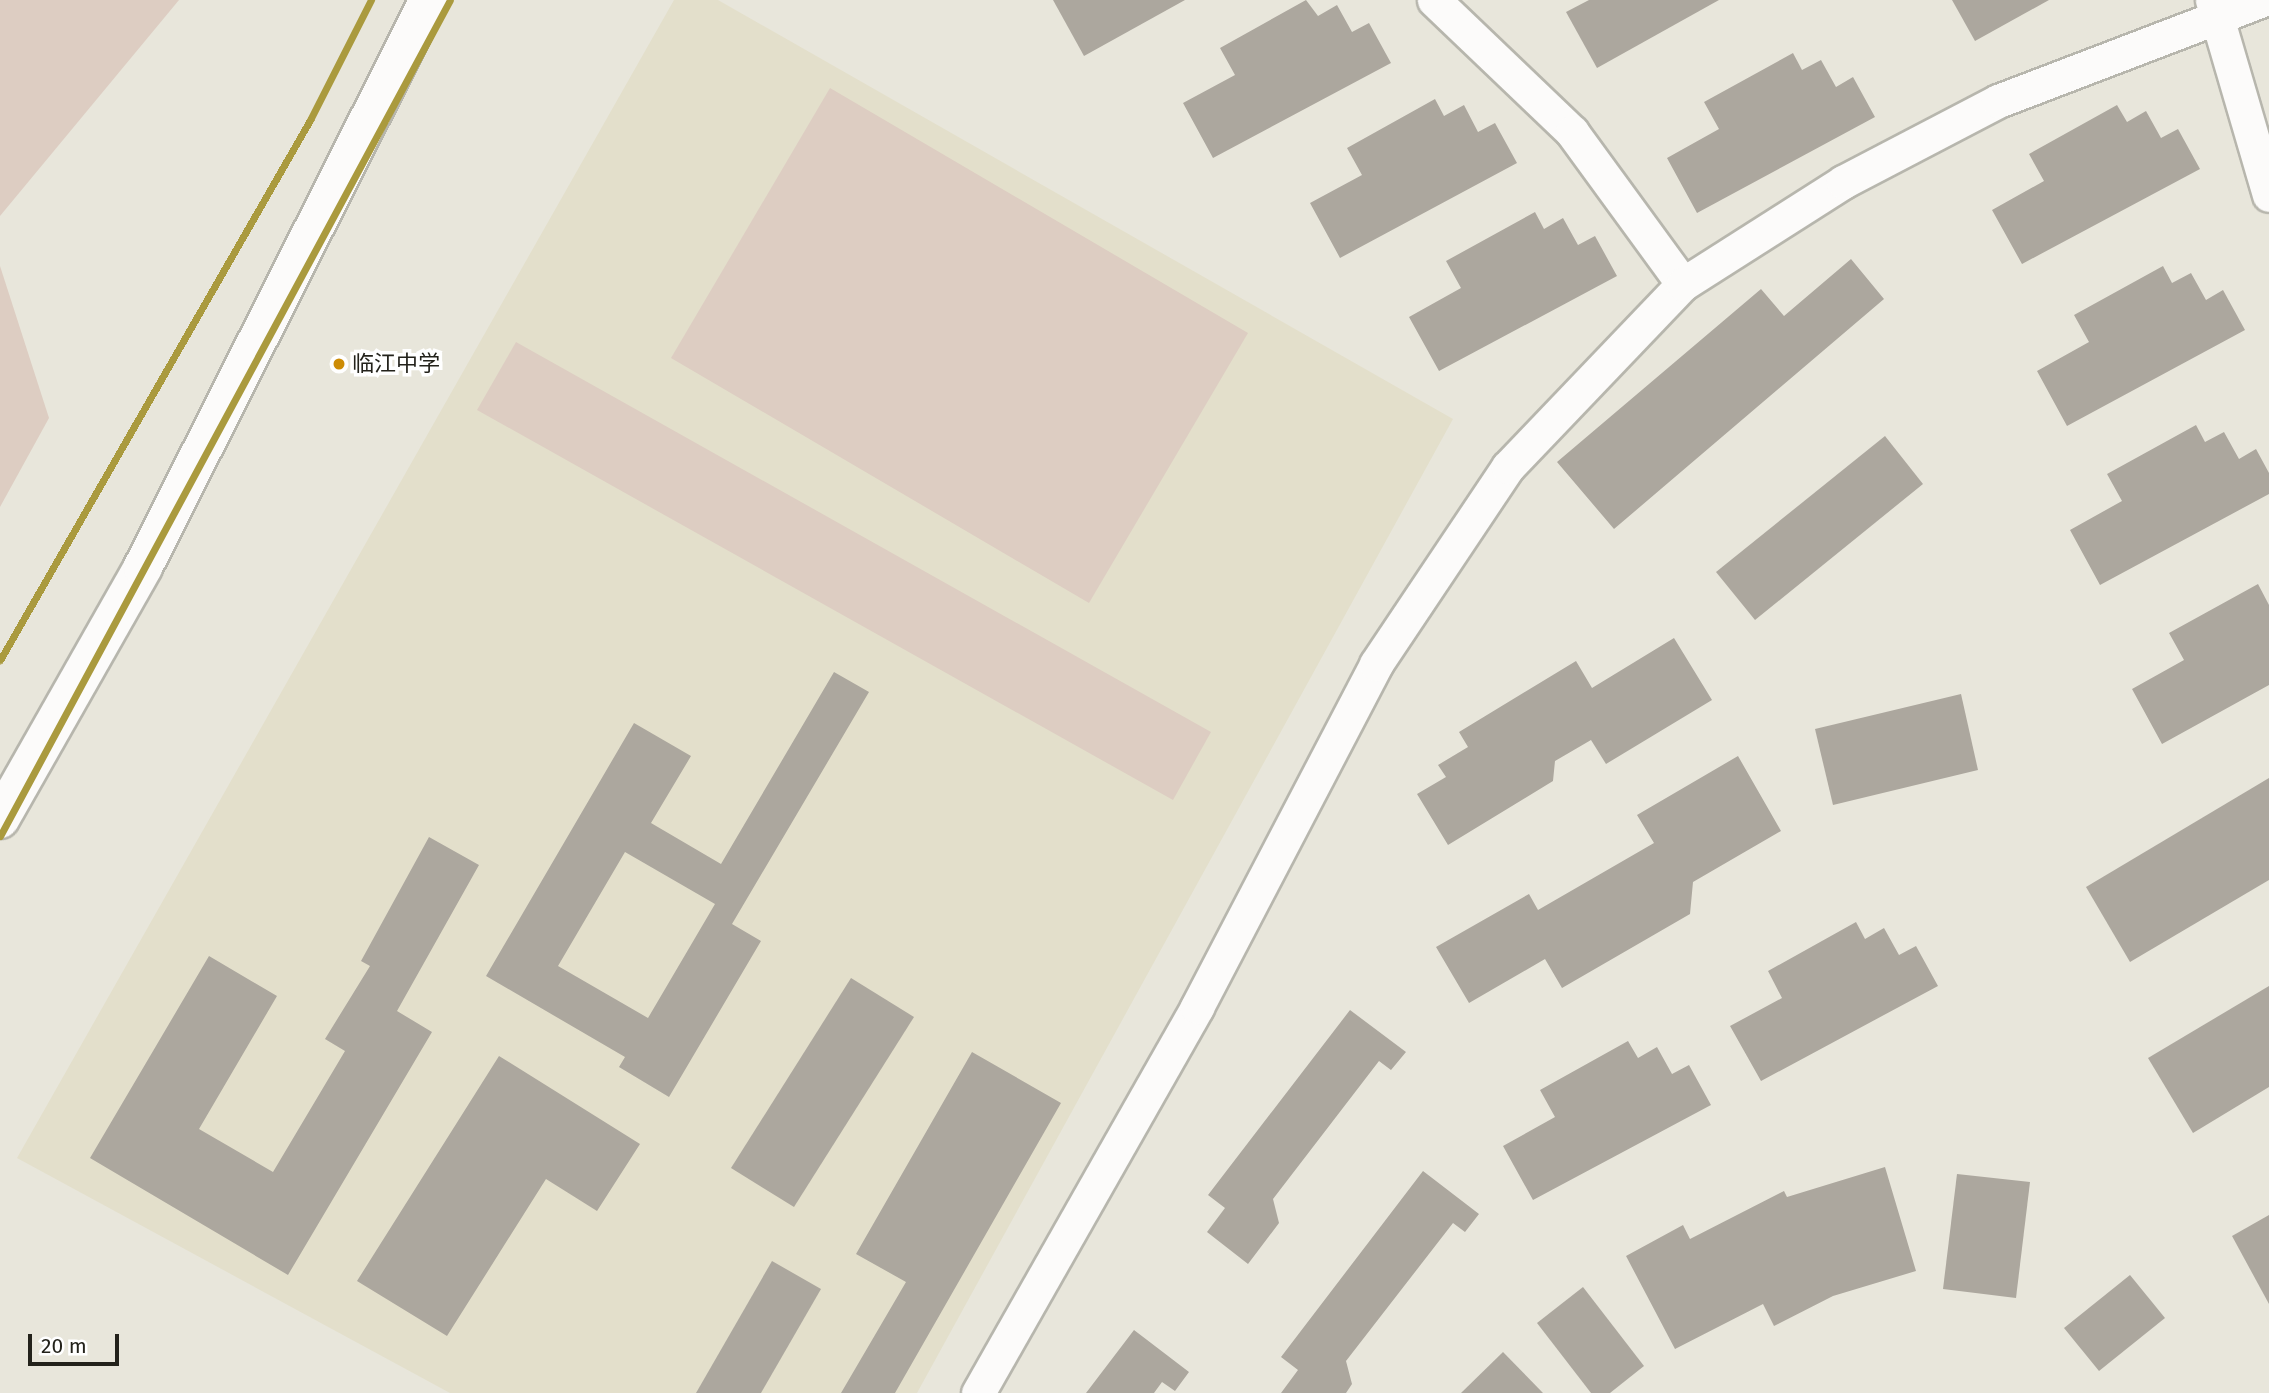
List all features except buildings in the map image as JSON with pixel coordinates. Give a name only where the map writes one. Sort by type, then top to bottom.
[{"type":"main road","points":[[0,819],[143,568],[429,0]]},
{"type":"street","points":[[1434,0],[1572,132],[1682,284]]},
{"type":"street","points":[[978,1393],[1197,1007],[1376,664],[1508,467],[1682,284],[1843,182],[1998,101],[2214,10],[2263,0]]},
{"type":"street","points":[[2214,10],[2269,195]]},
{"type":"shaded area","points":[[0,0],[179,0],[0,216]]},
{"type":"shaded area","name":"临江中学","points":[[674,0],[718,0],[1453,419],[917,1393],[450,1393],[17,1158]]},
{"type":"shaded area","points":[[830,88],[1248,333],[1089,603],[671,358]]},
{"type":"shaded area","points":[[0,266],[49,418],[0,507]]},
{"type":"shaded area","points":[[516,342],[1211,732],[1173,800],[477,410]]},
{"type":"transit line","points":[[0,660],[310,120],[371,0]]},
{"type":"transit line","points":[[0,836],[450,0]]},
{"type":"place","name":"临江中学","points":[[339,364]]}]
